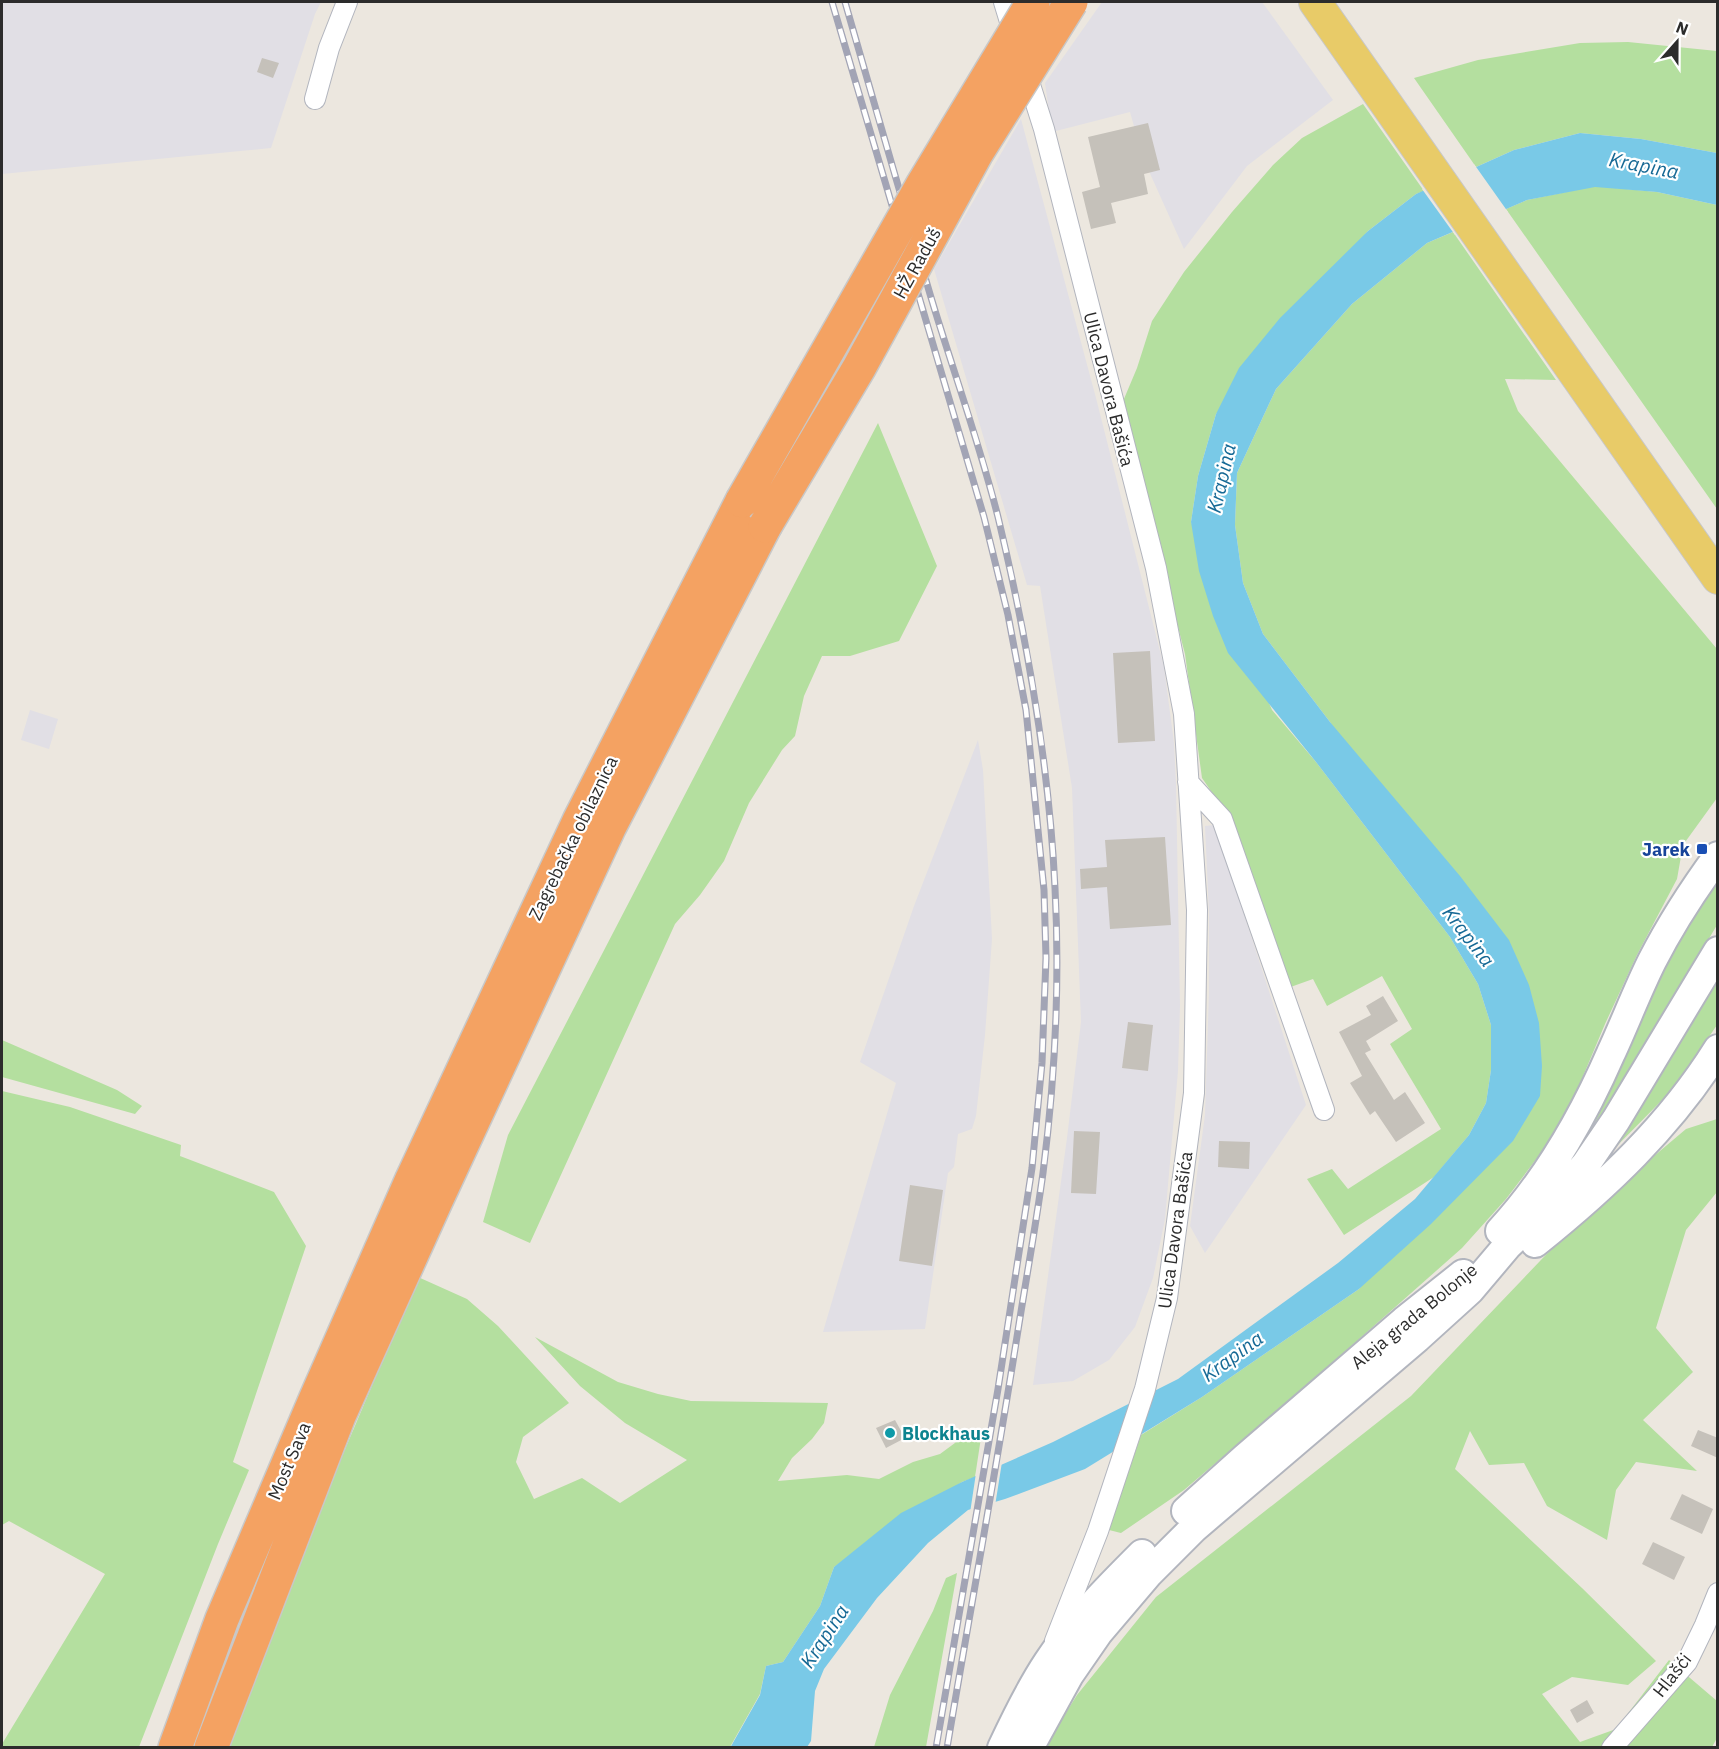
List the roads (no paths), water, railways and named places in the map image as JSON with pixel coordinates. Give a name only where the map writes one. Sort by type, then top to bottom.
[{"type":"highway","name":"HŽ Raduš","points":[[742,501],[917,194],[1033,2]]},
{"type":"highway","name":"HŽ Raduš","points":[[765,526],[859,368],[976,154],[1071,2]]},
{"type":"highway","name":"Zagrebačka obilaznica","points":[[412,1179],[579,821],[742,501]]},
{"type":"highway","name":"Zagrebačka obilaznica","points":[[436,1201],[609,828],[765,526]]},
{"type":"highway","name":"Most Sava","points":[[176,1748],[222,1619],[319,1389],[412,1179]]},
{"type":"highway","name":"Most Sava","points":[[211,1748],[339,1416],[436,1201]]},
{"type":"main road","points":[[1315,2],[1351,37],[1580,363],[1718,578]]},
{"type":"main road","points":[[1337,2],[1351,37]]},
{"type":"main road","points":[[1580,363],[1718,540]]},
{"type":"main road","points":[[1463,1284],[1534,1192],[1579,1120],[1651,962],[1675,919],[1718,856]]},
{"type":"main road","name":"Aleja grada Bolonje","points":[[1002,1748],[1022,1706],[1049,1660],[1087,1611],[1179,1518],[1245,1458],[1463,1284],[1542,1213],[1586,1164],[1616,1120],[1718,951]]},
{"type":"main road","points":[[1463,1284],[1509,1265],[1641,1149],[1676,1110],[1718,1049]]},
{"type":"main road","name":"Aleja grada Bolonje","points":[[1029,1748],[1069,1675],[1098,1633],[1149,1573],[1194,1528],[1418,1338],[1463,1284]]},
{"type":"street","points":[[315,99],[329,48],[347,2]]},
{"type":"street","name":"Ulica Davora Bašića","points":[[1004,2],[1044,129],[1155,568],[1184,714],[1197,910],[1194,1093],[1167,1298],[1145,1389],[1101,1522],[1049,1660]]},
{"type":"street","points":[[1188,782],[1222,819],[1324,1110]]},
{"type":"street","name":"Hlašći","points":[[1612,1748],[1687,1662],[1718,1593]]},
{"type":"water","name":"Krapina","points":[[1580,133],[1641,139],[1717,153],[1717,205],[1657,192],[1595,187],[1527,200],[1427,243],[1352,304],[1276,389],[1237,473],[1235,525],[1243,583],[1263,634],[1330,722],[1460,876],[1509,940],[1529,985],[1539,1023],[1542,1066],[1540,1096],[1513,1141],[1431,1224],[1359,1289],[1202,1397],[1085,1469],[1005,1499],[968,1510],[928,1543],[877,1598],[824,1669],[815,1691],[811,1741],[807,1747],[730,1748],[760,1695],[766,1666],[783,1662],[820,1606],[834,1567],[901,1513],[962,1482],[1053,1442],[1178,1379],[1338,1263],[1415,1199],[1469,1135],[1486,1103],[1491,1070],[1491,1025],[1478,984],[1450,937],[1316,762],[1228,653],[1213,616],[1199,571],[1191,522],[1198,476],[1216,414],[1239,368],[1280,318],[1368,231],[1416,194],[1514,150]]},
{"type":"railway","points":[[832,2],[984,517],[1008,615],[1026,710],[1044,890],[1046,958],[1042,1063],[1032,1168],[998,1389],[936,1748]]},
{"type":"railway","points":[[845,2],[938,322],[998,517],[1035,701],[1048,794],[1055,888],[1057,959],[1055,1031],[1051,1102],[1043,1173],[1002,1430],[947,1748]]},
{"type":"place","name":"Jarek","points":[[1702,849]]},
{"type":"place","name":"Blockhaus","points":[[890,1433]]}]
